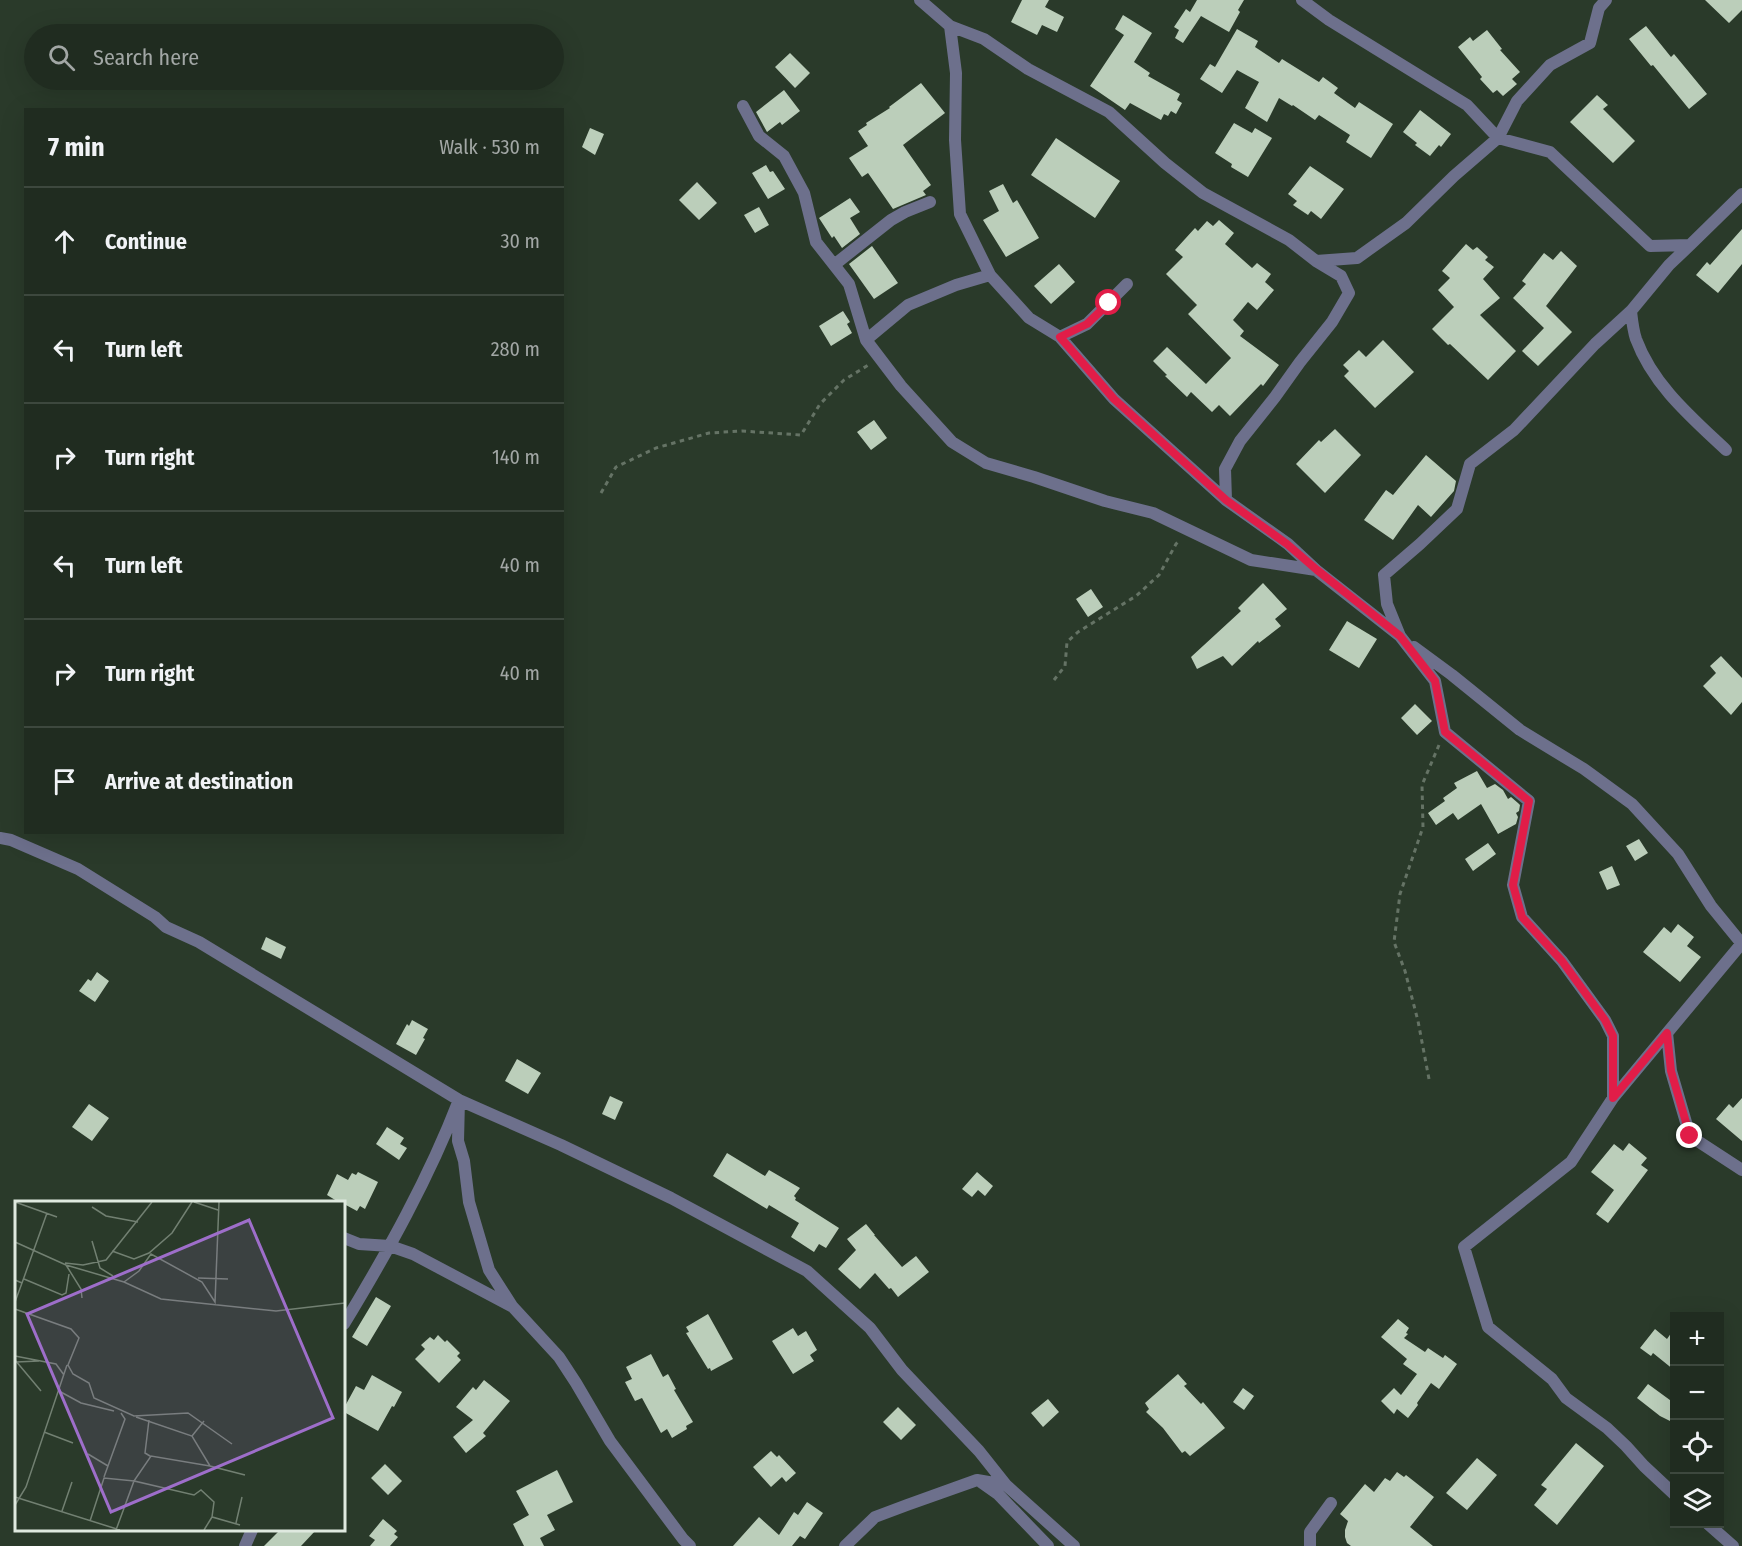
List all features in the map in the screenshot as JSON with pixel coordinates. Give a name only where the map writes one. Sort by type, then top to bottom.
[{"type":"street","points":[[920,0],[950,26],[984,39],[1028,69],[1109,112],[1165,163],[1203,193],[1289,240],[1316,261],[1341,276],[1349,293],[1332,322],[1240,441],[1226,469],[1226,500]]},
{"type":"street","points":[[1302,0],[1329,20],[1467,105],[1498,138],[1550,152],[1650,246],[1690,245]]},
{"type":"street","points":[[1316,261],[1357,258],[1406,223],[1454,176],[1498,138],[1517,101],[1550,65],[1590,43],[1599,8],[1606,0]]},
{"type":"street","points":[[950,26],[956,73],[955,140],[960,214],[990,275],[1029,318],[1060,337],[1114,399],[1226,500],[1287,544],[1520,730],[1584,768],[1632,804],[1678,854],[1711,906],[1742,944],[1613,1098],[1571,1162],[1464,1247],[1488,1327],[1552,1379],[1566,1398],[1607,1428],[1670,1490]]},
{"type":"street","points":[[743,106],[759,136],[784,156],[804,193],[816,242],[849,284],[866,340],[901,386],[952,442],[986,464],[1034,477],[1105,501],[1153,513],[1251,560],[1317,570]]},
{"type":"street","points":[[1613,1098],[1613,1036],[1605,1020],[1562,961],[1522,917],[1513,885],[1529,801],[1445,732],[1435,681],[1400,636],[1387,604],[1384,575],[1456,510],[1470,464],[1514,430],[1595,344],[1631,311],[1669,265],[1742,194]]},
{"type":"street","points":[[834,265],[891,220],[904,212],[930,202]]},
{"type":"street","points":[[866,340],[908,305],[956,285],[990,275]]},
{"type":"street","points":[[1060,337],[1087,324],[1127,284]]},
{"type":"street","points":[[1631,311],[1636,338],[1652,372],[1674,401],[1726,450]]},
{"type":"street","points":[[0,838],[10,840],[78,869],[155,917],[166,927],[199,942],[459,1100],[561,1144],[671,1198],[807,1271],[870,1328],[902,1370],[979,1451],[1006,1485],[1074,1546]]},
{"type":"street","points":[[1667,1033],[1671,1071],[1690,1136],[1742,1170]]},
{"type":"street","points":[[345,1322],[390,1246],[443,1142],[459,1100]]},
{"type":"street","points":[[459,1100],[458,1141],[464,1161],[469,1202],[489,1270],[512,1306],[559,1357],[610,1441],[690,1546]]},
{"type":"street","points":[[345,1239],[359,1245],[390,1246],[413,1254],[512,1306]]},
{"type":"street","points":[[845,1546],[874,1517],[977,1480],[1006,1485]]},
{"type":"street","points":[[977,1480],[998,1494],[1048,1546]]},
{"type":"street","points":[[1310,1546],[1310,1532],[1331,1503]]},
{"type":"street","points":[[1713,1528],[1733,1546]]},
{"type":"street","points":[[245,1546],[252,1531]]},
{"type":"path","points":[[601,494],[616,467],[656,448],[709,433],[742,431],[801,435],[820,404],[844,380],[880,358]]},
{"type":"path","points":[[1054,680],[1065,666],[1068,642],[1078,632],[1136,596],[1159,575],[1176,544],[1190,531]]},
{"type":"path","points":[[1429,1079],[1418,1021],[1394,942],[1400,894],[1423,827],[1422,785],[1445,732]]},
{"type":"building","points":[[1022,0],[1049,0],[1045,7],[1064,17],[1057,32],[1042,25],[1037,35],[1011,22]]},
{"type":"building","points":[[1197,0],[1244,0],[1229,32],[1201,16],[1183,43],[1175,38],[1179,30],[1174,27],[1186,9],[1190,12]]},
{"type":"building","points":[[1705,0],[1742,0],[1742,10],[1729,23]]},
{"type":"building","points":[[1123,15],[1152,33],[1134,62],[1150,73],[1148,76],[1180,94],[1177,100],[1182,103],[1176,114],[1171,111],[1168,116],[1164,114],[1161,120],[1130,103],[1125,110],[1090,86],[1124,35],[1115,29]]},
{"type":"building","points":[[1646,26],[1671,57],[1674,54],[1707,94],[1689,109],[1629,39]]},
{"type":"building","points":[[1237,29],[1258,41],[1255,47],[1279,63],[1282,59],[1319,82],[1323,77],[1338,88],[1334,93],[1355,108],[1359,102],[1393,124],[1371,158],[1346,142],[1350,135],[1319,115],[1315,120],[1279,98],[1267,122],[1245,108],[1259,82],[1237,70],[1222,93],[1200,79],[1210,64],[1215,67]]},
{"type":"building","points":[[1487,30],[1502,49],[1500,50],[1520,72],[1512,79],[1517,84],[1503,96],[1497,90],[1493,93],[1480,79],[1482,77],[1458,47],[1470,37],[1473,41]]},
{"type":"building","points":[[790,53],[810,73],[795,88],[775,67]]},
{"type":"building","points":[[921,83],[945,113],[903,145],[931,185],[923,191],[926,195],[893,209],[868,173],[862,177],[849,158],[868,146],[858,131]]},
{"type":"building","points":[[784,90],[800,111],[782,125],[780,122],[767,132],[756,112]]},
{"type":"building","points":[[1597,95],[1608,105],[1603,109],[1635,141],[1613,163],[1570,122]]},
{"type":"building","points":[[1420,110],[1451,134],[1430,156],[1403,132]]},
{"type":"building","points":[[1234,123],[1252,133],[1255,128],[1272,138],[1248,177],[1231,167],[1232,164],[1215,153]]},
{"type":"building","points":[[590,128],[604,134],[595,155],[582,147]]},
{"type":"building","points":[[1056,138],[1120,181],[1095,218],[1031,175]]},
{"type":"building","points":[[766,165],[785,189],[768,199],[752,173]]},
{"type":"building","points":[[1310,166],[1344,189],[1321,219],[1311,211],[1308,215],[1293,205],[1297,201],[1288,194]]},
{"type":"building","points":[[697,182],[717,203],[699,220],[679,200]]},
{"type":"building","points":[[1003,184],[1013,203],[1017,200],[1039,238],[1006,257],[983,220],[999,211],[989,191]]},
{"type":"building","points":[[850,198],[860,212],[850,218],[860,234],[842,248],[834,236],[832,238],[819,218]]},
{"type":"building","points":[[759,207],[769,225],[755,233],[744,215]]},
{"type":"building","points":[[1219,220],[1234,233],[1225,244],[1252,268],[1257,263],[1271,274],[1265,282],[1274,290],[1257,310],[1248,302],[1233,320],[1244,331],[1240,336],[1279,365],[1263,386],[1261,384],[1230,416],[1219,405],[1212,412],[1191,392],[1187,397],[1153,361],[1167,347],[1206,384],[1231,358],[1188,314],[1197,305],[1166,274],[1183,257],[1175,250],[1195,228],[1198,231],[1207,221],[1213,226]]},
{"type":"building","points":[[1742,229],[1742,264],[1718,293],[1696,275],[1707,262],[1710,265]]},
{"type":"building","points":[[1466,244],[1473,250],[1477,247],[1488,257],[1485,260],[1494,267],[1483,279],[1500,298],[1480,315],[1516,351],[1488,380],[1432,329],[1454,307],[1438,290],[1450,278],[1442,271]]},
{"type":"building","points":[[872,246],[898,283],[874,299],[849,264]]},
{"type":"building","points":[[1561,251],[1577,266],[1546,306],[1572,332],[1538,366],[1522,351],[1544,328],[1513,298],[1526,284],[1522,281],[1544,253],[1553,260]]},
{"type":"building","points":[[1059,264],[1075,282],[1051,304],[1034,286]]},
{"type":"building","points":[[843,311],[850,322],[847,324],[852,333],[831,346],[819,326]]},
{"type":"building","points":[[1383,340],[1414,372],[1375,408],[1344,376],[1349,371],[1343,365],[1359,350],[1366,357]]},
{"type":"building","points":[[874,420],[887,438],[871,450],[857,432]]},
{"type":"building","points":[[1335,429],[1361,455],[1325,493],[1296,464],[1319,440],[1321,442]]},
{"type":"building","points":[[1426,455],[1456,481],[1454,491],[1431,517],[1418,505],[1393,540],[1364,520],[1386,490],[1393,495]]},
{"type":"building","points":[[1263,583],[1287,609],[1275,619],[1281,626],[1259,643],[1258,641],[1232,666],[1223,656],[1197,669],[1191,657],[1241,611],[1238,608]]},
{"type":"building","points":[[1091,589],[1103,607],[1088,617],[1076,599]]},
{"type":"building","points":[[1347,621],[1377,639],[1359,668],[1329,650]]},
{"type":"building","points":[[1721,656],[1742,678],[1742,702],[1731,715],[1703,686],[1716,673],[1710,666]]},
{"type":"building","points":[[1415,704],[1432,721],[1417,735],[1401,718]]},
{"type":"building","points":[[1477,771],[1487,788],[1495,784],[1503,790],[1508,799],[1511,797],[1520,805],[1516,813],[1518,817],[1516,824],[1498,834],[1481,804],[1458,820],[1453,813],[1436,825],[1428,813],[1445,801],[1443,798],[1457,788],[1454,783]]},
{"type":"building","points":[[1639,839],[1648,853],[1635,861],[1626,846]]},
{"type":"building","points":[[1488,843],[1496,854],[1473,871],[1465,859]]},
{"type":"building","points":[[1612,866],[1620,885],[1607,890],[1599,872]]},
{"type":"building","points":[[1678,924],[1694,937],[1687,946],[1701,957],[1680,982],[1643,952],[1664,927],[1671,933]]},
{"type":"building","points":[[266,937],[286,947],[281,959],[261,949]]},
{"type":"building","points":[[97,972],[109,981],[95,1002],[79,991],[88,979],[91,981]]},
{"type":"building","points":[[412,1020],[428,1029],[416,1055],[396,1044],[407,1024],[409,1026]]},
{"type":"building","points":[[517,1059],[541,1073],[528,1094],[505,1081]]},
{"type":"building","points":[[610,1096],[623,1102],[615,1120],[602,1114]]},
{"type":"building","points":[[1742,1098],[1742,1141],[1716,1119],[1729,1104],[1733,1108]]},
{"type":"building","points":[[89,1104],[109,1118],[92,1141],[72,1127]]},
{"type":"building","points":[[387,1127],[404,1138],[400,1144],[407,1148],[399,1160],[376,1144]]},
{"type":"building","points":[[1629,1143],[1647,1158],[1641,1165],[1648,1170],[1608,1223],[1596,1214],[1614,1190],[1591,1172],[1614,1144],[1623,1151]]},
{"type":"building","points":[[727,1153],[765,1176],[769,1170],[800,1188],[794,1196],[795,1200],[839,1228],[826,1248],[819,1244],[814,1252],[791,1237],[799,1223],[769,1205],[767,1209],[713,1176]]},
{"type":"building","points":[[358,1172],[378,1182],[365,1209],[360,1206],[357,1211],[345,1205],[345,1201],[337,1201],[327,1195],[337,1174],[348,1180],[352,1173],[356,1175]]},
{"type":"building","points":[[977,1172],[993,1186],[985,1196],[978,1190],[972,1197],[962,1189]]},
{"type":"building","points":[[866,1224],[902,1267],[916,1256],[929,1272],[898,1297],[875,1273],[860,1289],[838,1269],[856,1250],[847,1239]]},
{"type":"building","points":[[376,1297],[391,1306],[367,1346],[352,1337]]},
{"type":"building","points":[[708,1314],[733,1359],[711,1371],[686,1333],[689,1332],[686,1327]]},
{"type":"building","points":[[1398,1319],[1409,1328],[1404,1338],[1425,1352],[1428,1348],[1443,1358],[1445,1355],[1457,1364],[1439,1389],[1431,1383],[1408,1418],[1397,1409],[1394,1414],[1381,1401],[1394,1388],[1401,1395],[1417,1374],[1403,1364],[1407,1359],[1381,1337]]},
{"type":"building","points":[[793,1328],[798,1336],[806,1331],[817,1350],[810,1355],[814,1361],[793,1374],[772,1341]]},
{"type":"building","points":[[1655,1329],[1667,1339],[1670,1335],[1670,1367],[1653,1353],[1651,1356],[1640,1348]]},
{"type":"building","points":[[438,1335],[445,1342],[447,1340],[460,1353],[457,1356],[461,1360],[439,1383],[415,1359],[425,1349],[421,1345],[430,1337],[434,1340]]},
{"type":"building","points":[[651,1354],[663,1377],[668,1374],[676,1389],[674,1390],[693,1422],[686,1426],[687,1429],[672,1438],[667,1429],[661,1433],[642,1398],[635,1401],[625,1382],[632,1379],[626,1367]]},
{"type":"building","points":[[1178,1374],[1187,1384],[1184,1386],[1201,1404],[1203,1402],[1225,1428],[1190,1456],[1185,1451],[1182,1453],[1163,1428],[1146,1412],[1149,1409],[1145,1403]]},
{"type":"building","points":[[372,1375],[402,1392],[378,1431],[345,1413],[345,1406],[356,1386],[364,1390]]},
{"type":"building","points":[[484,1380],[510,1401],[483,1433],[486,1436],[466,1453],[453,1437],[473,1420],[456,1407],[473,1387],[476,1390]]},
{"type":"building","points":[[1648,1384],[1670,1400],[1670,1421],[1660,1416],[1637,1398]]},
{"type":"building","points":[[1243,1388],[1254,1396],[1244,1410],[1233,1402]]},
{"type":"building","points":[[1048,1399],[1059,1412],[1043,1427],[1031,1413]]},
{"type":"building","points":[[898,1407],[916,1425],[901,1440],[883,1422]]},
{"type":"building","points":[[1576,1443],[1604,1466],[1557,1525],[1534,1505],[1547,1489],[1541,1485]]},
{"type":"building","points":[[771,1451],[777,1457],[779,1455],[796,1473],[786,1482],[782,1477],[771,1487],[753,1467]]},
{"type":"building","points":[[1477,1458],[1497,1475],[1467,1510],[1446,1493]]},
{"type":"building","points":[[385,1464],[402,1481],[388,1495],[371,1478]]},
{"type":"building","points":[[557,1470],[573,1502],[547,1515],[555,1530],[540,1538],[544,1546],[524,1546],[513,1524],[529,1515],[516,1491]]},
{"type":"building","points":[[1397,1472],[1404,1477],[1406,1475],[1434,1497],[1410,1527],[1433,1546],[1351,1546],[1345,1537],[1348,1521],[1340,1514],[1365,1484],[1374,1492],[1385,1478],[1390,1481]]},
{"type":"building","points":[[807,1502],[823,1513],[805,1539],[800,1536],[792,1546],[733,1546],[759,1517],[779,1535],[794,1512],[798,1515]]},
{"type":"building","points":[[383,1519],[397,1531],[394,1534],[398,1537],[390,1546],[370,1546],[375,1540],[369,1536]]},
{"type":"building","points":[[279,1531],[315,1531],[301,1546],[264,1546]]},
{"type":"route","points":[[1109,303],[1087,324],[1060,337],[1114,399],[1226,500],[1287,544],[1400,636],[1435,681],[1445,732],[1529,801],[1513,885],[1522,917],[1562,961],[1605,1020],[1613,1036],[1613,1098],[1667,1033],[1671,1071],[1690,1136]]}]
